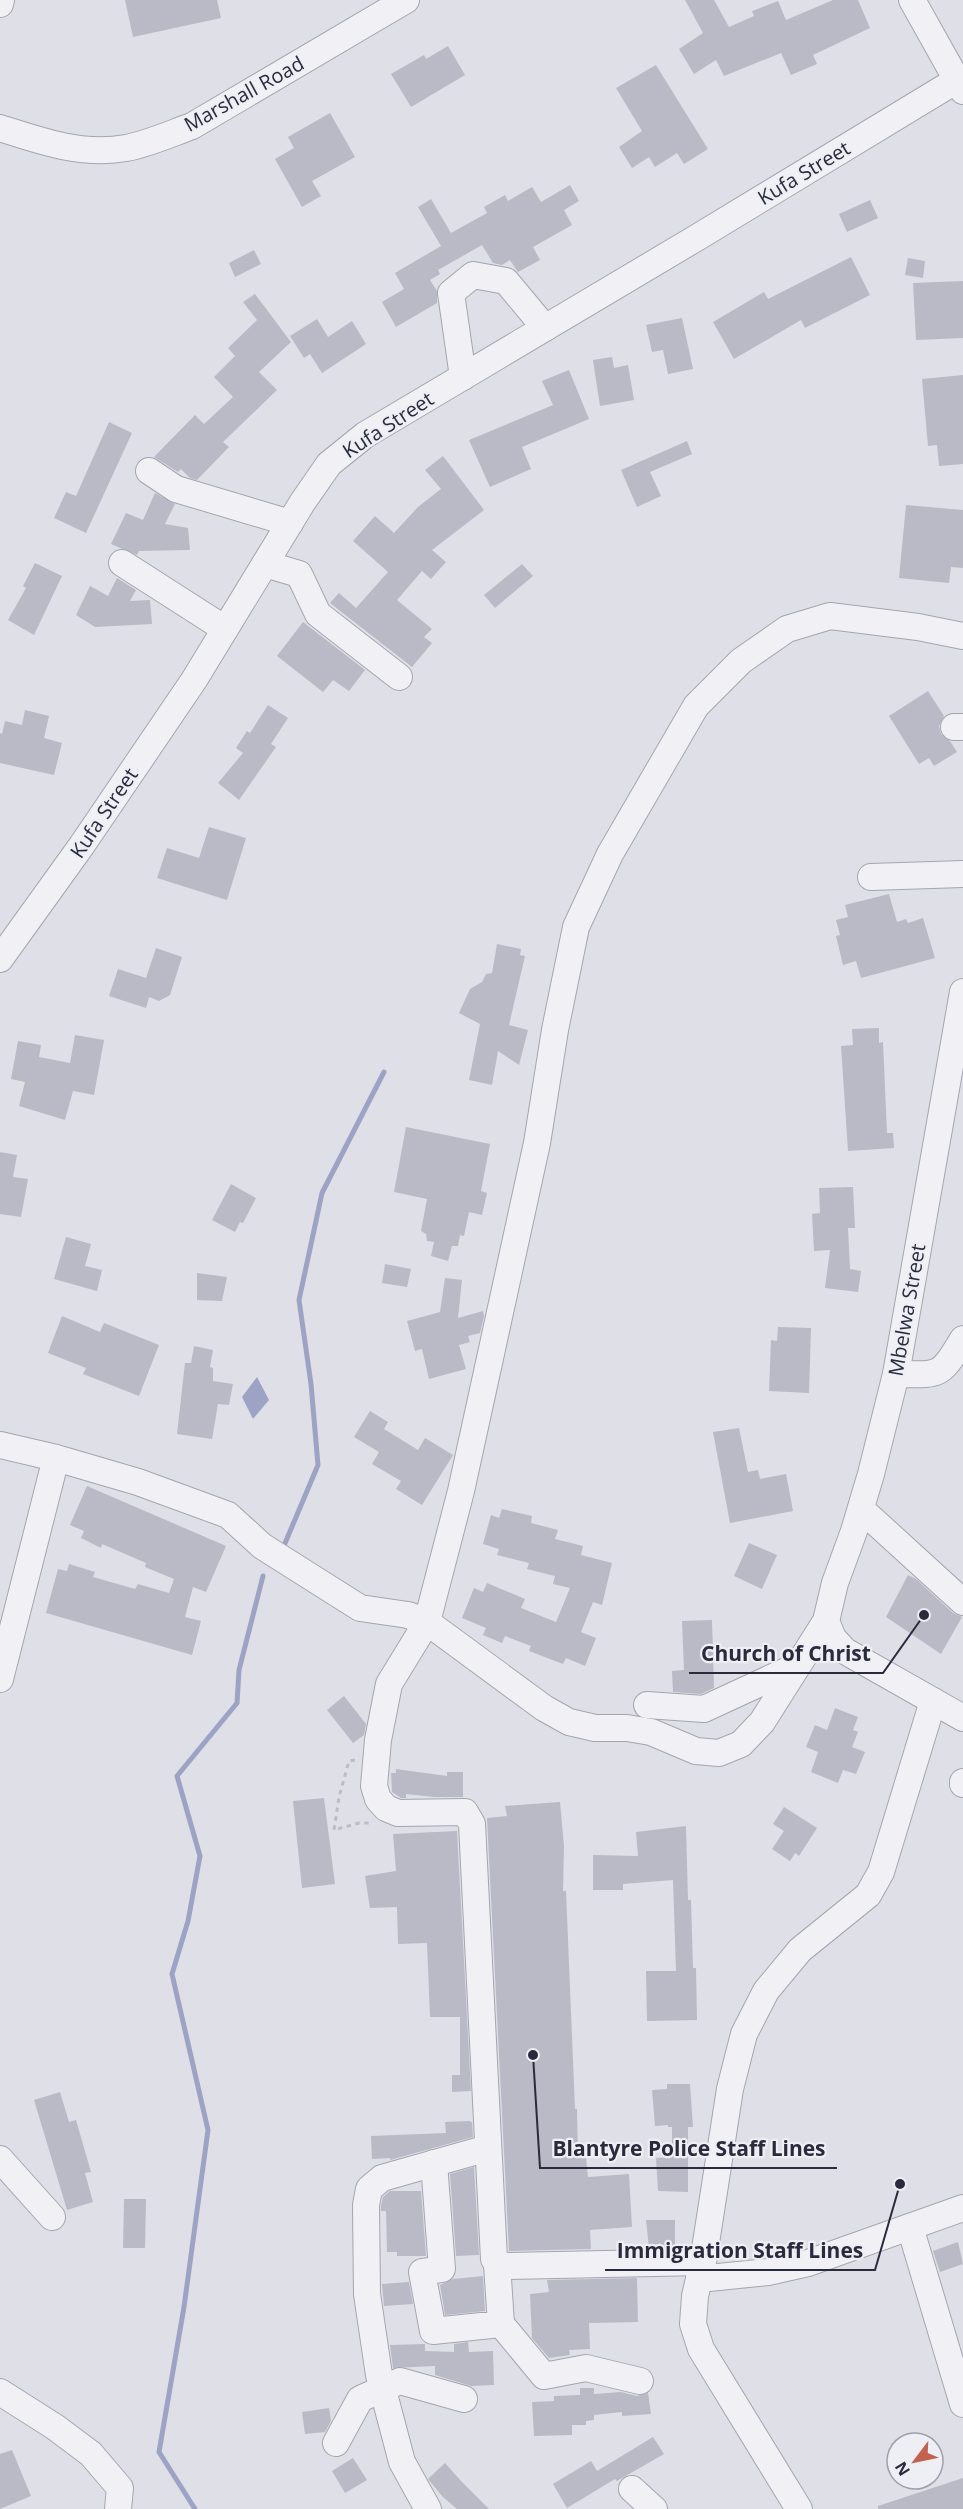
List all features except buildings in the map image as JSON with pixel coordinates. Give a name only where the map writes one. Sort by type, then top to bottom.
[{"type":"street","name":"Marshall Road","points":[[0,128],[35,140],[88,151],[126,148],[158,138],[192,126],[406,0]]},
{"type":"street","points":[[912,0],[960,86]]},
{"type":"street","name":"Kufa Street","points":[[0,959],[89,835],[194,680],[290,523],[330,464],[365,435],[960,86]]},
{"type":"street","points":[[463,377],[451,293],[473,275],[506,281],[545,328]]},
{"type":"street","points":[[148,471],[176,489],[290,523]]},
{"type":"street","points":[[122,563],[225,629]]},
{"type":"street","points":[[265,564],[299,574],[318,614],[399,677]]},
{"type":"street","points":[[640,2381],[586,2368],[544,2376],[501,2324],[497,2264],[494,2259],[472,1824],[465,1812],[398,1813],[386,1808],[378,1799],[374,1786],[381,1716],[389,1684],[427,1622],[462,1491],[537,1143],[555,1029],[576,927],[610,854],[696,706],[741,661],[787,629],[830,616],[963,636]]},
{"type":"street","points":[[871,877],[963,874]]},
{"type":"street","name":"Mbelwa Street","points":[[0,1445],[56,1458],[138,1482],[228,1515],[262,1546],[360,1608],[408,1615],[427,1622],[544,1708],[569,1722],[595,1728],[627,1728],[651,1732],[696,1751],[719,1753],[741,1743],[762,1722],[826,1621],[835,1582],[861,1509],[896,1374],[963,992]]},
{"type":"street","points":[[896,1374],[934,1375],[944,1369],[963,1339]]},
{"type":"street","points":[[0,1679],[56,1458]]},
{"type":"street","points":[[861,1509],[963,1602]]},
{"type":"street","points":[[826,1621],[833,1638],[845,1651],[963,1718]]},
{"type":"street","points":[[647,1705],[704,1709],[797,1666]]},
{"type":"street","points":[[799,2509],[701,2349],[693,2324],[695,2296],[730,2089],[744,2034],[766,1991],[800,1950],[868,1894],[877,1880],[933,1701]]},
{"type":"street","points":[[428,2509],[402,2462],[382,2389],[367,2294],[366,2205],[369,2189],[382,2178],[488,2148]]},
{"type":"street","points":[[0,2159],[52,2217]]},
{"type":"street","points":[[434,2163],[442,2270],[422,2272],[433,2331],[501,2324]]},
{"type":"street","points":[[497,2264],[502,2266],[768,2272],[808,2263],[963,2208]]},
{"type":"street","points":[[910,2227],[963,2404]]},
{"type":"street","points":[[336,2443],[360,2400],[400,2381],[464,2398]]},
{"type":"street","points":[[0,2392],[55,2427],[91,2454],[120,2488],[118,2509]]},
{"type":"street","points":[[632,2489],[654,2509]]},
{"type":"path","points":[[377,1754],[349,1761],[339,1797],[334,1830],[359,1822],[369,1824],[386,1808]]},
{"type":"water","points":[[257,1377],[269,1400],[253,1419],[242,1397]]},
{"type":"waterway","points":[[283,1548],[318,1465],[311,1384],[299,1300],[322,1193],[384,1072]]},
{"type":"waterway","points":[[195,2509],[159,2452],[184,2307],[208,2130],[172,1974],[188,1921],[200,1856],[177,1776],[237,1703],[239,1670],[263,1576]]},
{"type":"place","name":"Church of Christ","points":[[924,1615]]},
{"type":"place","name":"Blantyre Police Staff Lines","points":[[533,2055]]},
{"type":"place","name":"Immigration Staff Lines","points":[[900,2184]]}]
